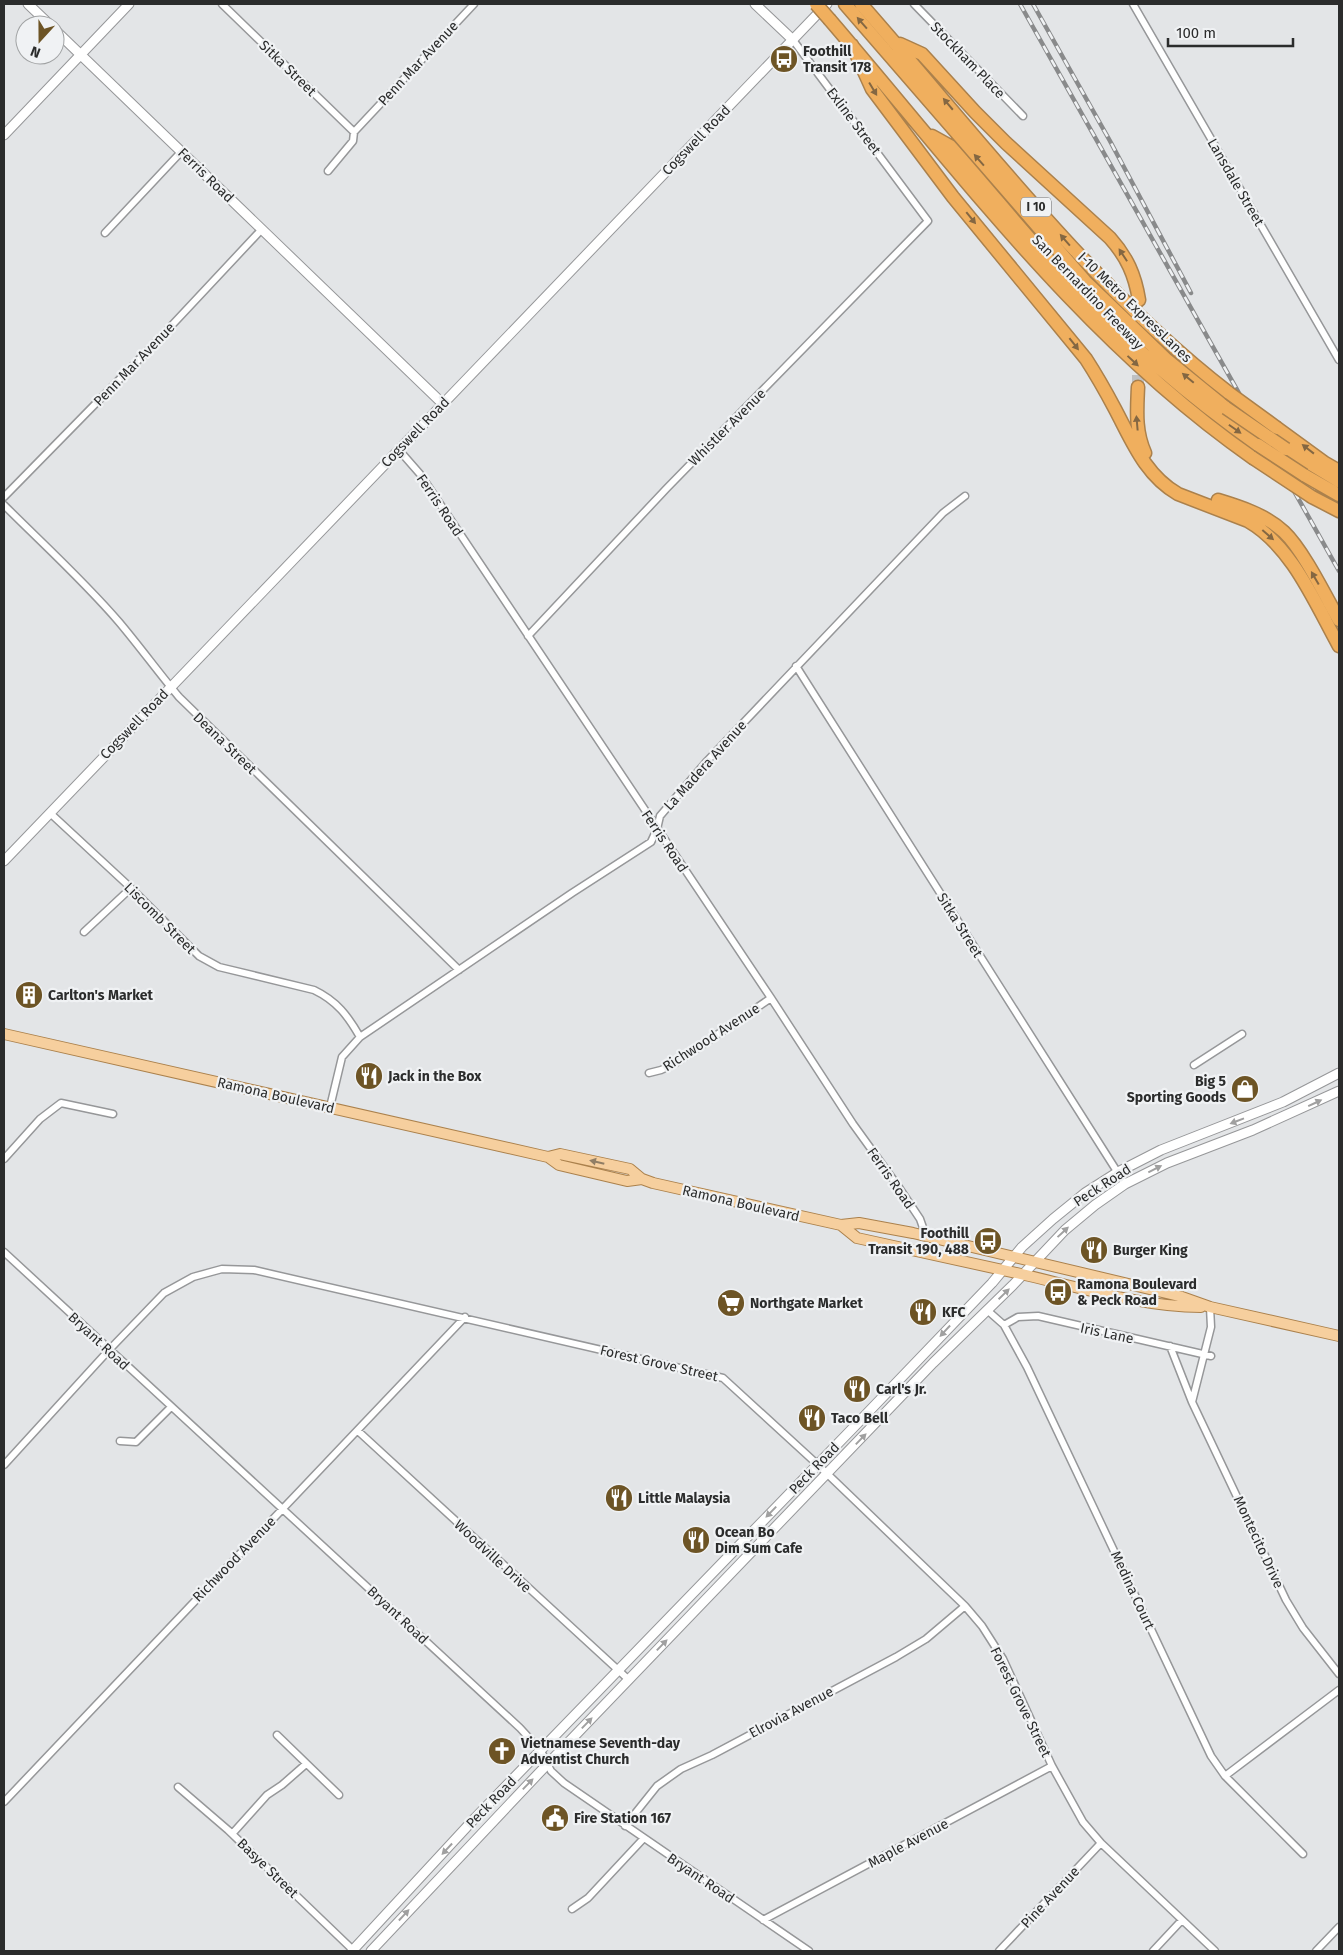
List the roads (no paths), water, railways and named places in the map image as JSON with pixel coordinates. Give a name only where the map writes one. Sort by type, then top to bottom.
[{"type":"highway","name":"San Bernardino Freeway","points":[[816,4],[1053,281],[1110,339],[1182,405],[1253,458],[1339,511]]},
{"type":"highway","name":"I-10 Metro ExpressLanes","points":[[845,4],[1084,282],[1167,360],[1226,408],[1286,449],[1339,481]]},
{"type":"highway","name":"San Bernardino Freeway","points":[[861,4],[896,42],[1091,269],[1166,342],[1229,393],[1339,471]]},
{"type":"highway","points":[[896,42],[922,54],[1006,143],[1120,248],[1130,265],[1139,300]]},
{"type":"highway","points":[[852,45],[872,90],[953,197],[1086,359],[1102,384],[1131,441],[1152,474],[1178,494],[1259,527],[1278,544],[1288,557],[1339,646]]},
{"type":"highway","name":"I-10 Metro ExpressLanes","points":[[924,131],[950,146],[1048,259],[1119,332],[1192,395],[1258,445],[1339,495]]},
{"type":"highway","points":[[1138,387],[1137,415],[1140,441],[1145,453],[1162,474],[1182,488],[1257,514],[1284,531],[1300,554],[1339,620]]},
{"type":"main road","points":[[28,4],[40,15]]},
{"type":"main road","points":[[4,135],[129,4]]},
{"type":"main road","name":"Exline Street","points":[[755,4],[793,40]]},
{"type":"main road","name":"Cogswell Road","points":[[4,861],[827,4]]},
{"type":"main road","name":"Ferris Road","points":[[65,39],[443,404]]},
{"type":"main road","name":"Ramona Boulevard","points":[[4,1034],[548,1157],[559,1165],[627,1181],[642,1179],[841,1225],[859,1223],[926,1236],[1179,1296],[1210,1307],[1339,1336]]},
{"type":"main road","name":"Peck Road","points":[[353,1951],[475,1818],[1003,1271],[1014,1256],[1053,1219],[1086,1193],[1118,1172],[1161,1150],[1282,1102],[1339,1073]]},
{"type":"main road","name":"Peck Road","points":[[371,1951],[462,1852],[925,1372],[1023,1275],[1065,1230],[1095,1205],[1125,1184],[1167,1163],[1253,1130],[1339,1091]]},
{"type":"main road","name":"Ramona Boulevard","points":[[841,1225],[856,1238],[1003,1271],[1176,1307],[1210,1307]]},
{"type":"main road","points":[[915,1361],[925,1372]]},
{"type":"main road","points":[[709,1575],[720,1586]]},
{"type":"street","name":"Sitka Street","points":[[222,4],[354,132]]},
{"type":"street","name":"Penn Mar Avenue","points":[[328,171],[353,141],[354,132],[474,4]]},
{"type":"street","name":"Stockham Place","points":[[914,4],[1022,116]]},
{"type":"street","name":"Lansdale Street","points":[[1134,4],[1339,360]]},
{"type":"street","name":"Exline Street","points":[[793,40],[928,221]]},
{"type":"street","points":[[105,233],[181,152]]},
{"type":"street","name":"Whistler Avenue","points":[[528,636],[672,483],[928,221]]},
{"type":"street","name":"Penn Mar Avenue","points":[[4,497],[159,339],[262,230]]},
{"type":"street","name":"Ferris Road","points":[[399,450],[420,474],[771,998],[853,1124],[920,1219],[926,1236]]},
{"type":"street","name":"La Madera Avenue","points":[[330,1107],[342,1057],[360,1037],[651,842],[660,816],[707,762],[943,513],[965,496]]},
{"type":"street","name":"Deana Street","points":[[4,505],[84,584],[119,622],[179,698],[459,970]]},
{"type":"street","name":"Sitka Street","points":[[796,666],[1125,1184]]},
{"type":"street","name":"Liscomb Street","points":[[50,813],[131,888],[199,956],[219,967],[314,990],[327,996],[347,1015],[360,1037]]},
{"type":"street","points":[[84,932],[131,888]]},
{"type":"street","name":"Richwood Avenue","points":[[649,1073],[674,1064],[771,998]]},
{"type":"street","points":[[1194,1065],[1242,1034]]},
{"type":"street","points":[[4,1159],[40,1120],[61,1103],[113,1114]]},
{"type":"street","name":"Bryant Road","points":[[4,1252],[520,1728],[541,1751],[551,1771],[564,1783],[809,1951]]},
{"type":"street","name":"Forest Grove Street","points":[[109,1350],[164,1293],[193,1277],[222,1269],[254,1270],[723,1378],[817,1464],[965,1606],[982,1626],[1004,1659],[1052,1766],[1083,1822],[1101,1843],[1181,1921],[1215,1951]]},
{"type":"street","points":[[1192,1402],[1208,1355],[1211,1327],[1210,1307]]},
{"type":"street","name":"Medina Court","points":[[987,1310],[1004,1325],[1027,1367],[1211,1756],[1225,1776],[1303,1854]]},
{"type":"street","name":"Iris Lane","points":[[1004,1325],[1018,1317],[1038,1316],[1208,1355]]},
{"type":"street","name":"Richwood Avenue","points":[[4,1802],[465,1318]]},
{"type":"street","name":"Montecito Drive","points":[[1170,1346],[1192,1402],[1286,1600],[1302,1628],[1339,1674]]},
{"type":"street","points":[[4,1465],[109,1350]]},
{"type":"street","points":[[120,1441],[136,1442],[171,1407]]},
{"type":"street","name":"Woodville Drive","points":[[358,1431],[629,1680]]},
{"type":"street","name":"Elrovia Avenue","points":[[625,1826],[657,1786],[681,1769],[712,1755],[896,1657],[926,1639],[965,1606]]},
{"type":"street","points":[[1225,1776],[1339,1690]]},
{"type":"street","points":[[277,1735],[339,1795]]},
{"type":"street","points":[[232,1834],[267,1795],[282,1785],[306,1764]]},
{"type":"street","name":"Maple Avenue","points":[[763,1920],[1052,1766]]},
{"type":"street","name":"Basye Street","points":[[178,1787],[232,1834],[353,1951]]},
{"type":"street","points":[[572,1909],[588,1898],[644,1838]]},
{"type":"street","name":"Pine Avenue","points":[[999,1951],[1101,1843]]},
{"type":"street","points":[[1153,1951],[1181,1921]]},
{"type":"street","points":[[1316,1951],[1339,1927]]},
{"type":"tunnel","points":[[1138,357],[1138,387]]},
{"type":"railway","points":[[1020,4],[1339,571]]},
{"type":"railway","points":[[1033,4],[1110,141],[1191,293]]},
{"type":"place","name":"Foothill Transit 178","points":[[784,59]]},
{"type":"place","name":"Carlton's Market","points":[[29,995]]},
{"type":"place","name":"Jack in the Box","points":[[369,1076]]},
{"type":"place","name":"Big 5 Sporting Goods","points":[[1245,1089]]},
{"type":"place","name":"Foothill Transit 190, 488","points":[[988,1241]]},
{"type":"place","name":"Burger King","points":[[1094,1250]]},
{"type":"place","name":"Ramona Boulevard & Peck Road","points":[[1058,1292]]},
{"type":"place","name":"Northgate Market","points":[[731,1303]]},
{"type":"place","name":"KFC","points":[[923,1312]]},
{"type":"place","name":"Carl's Jr.","points":[[857,1389]]},
{"type":"place","name":"Taco Bell","points":[[812,1418]]},
{"type":"place","name":"Little Malaysia","points":[[619,1498]]},
{"type":"place","name":"Ocean Bo Dim Sum Cafe","points":[[696,1540]]},
{"type":"place","name":"Vietnamese Seventh-day Adventist Church","points":[[502,1751]]},
{"type":"place","name":"Fire Station 167","points":[[555,1818]]}]
